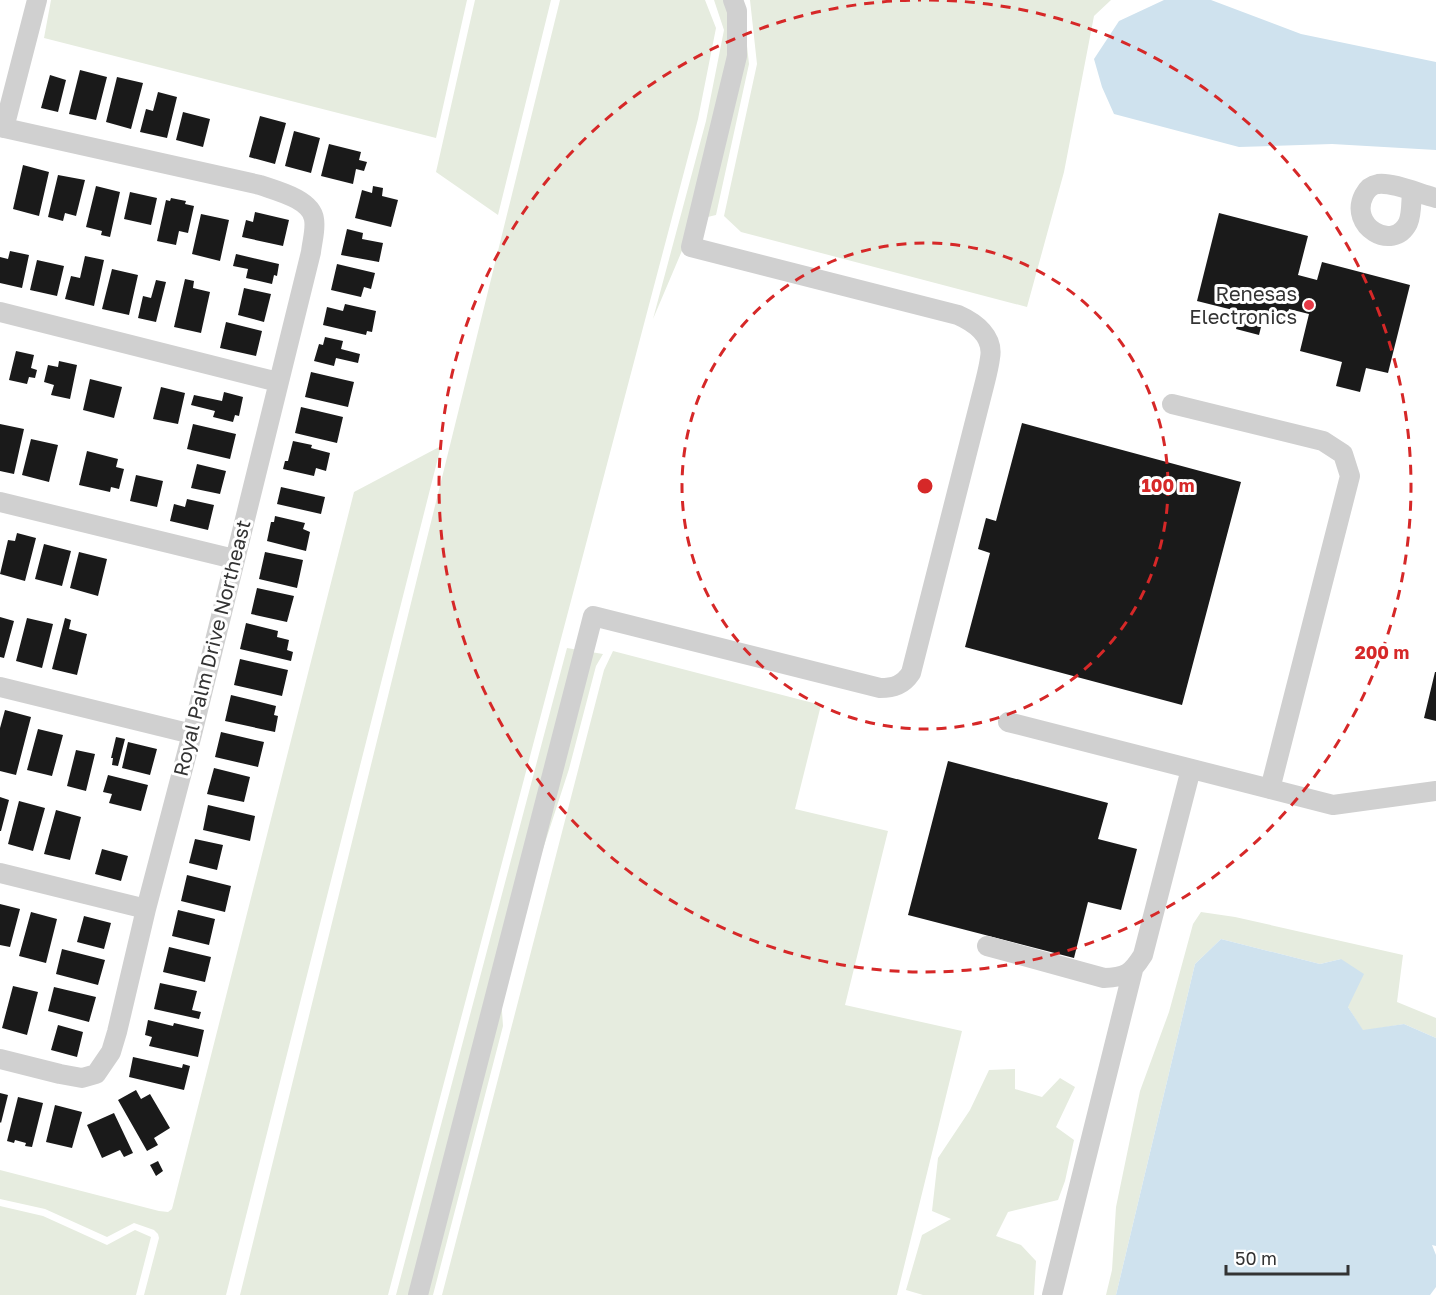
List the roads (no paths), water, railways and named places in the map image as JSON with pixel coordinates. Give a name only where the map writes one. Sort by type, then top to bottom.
[{"type":"street","points":[[2,127],[37,0]]},
{"type":"street","points":[[418,1295],[593,616],[880,688],[900,685],[911,673],[985,382],[991,348],[984,334],[969,320],[958,315],[691,247],[737,56],[737,11],[733,0]]},
{"type":"street","name":"Royal Palm Drive Northeast","points":[[0,1059],[82,1078],[96,1074],[111,1052],[192,734],[314,233],[314,218],[307,206],[292,196],[260,184],[2,127]]},
{"type":"street","points":[[1412,191],[1436,198]]},
{"type":"street","points":[[0,312],[278,382]]},
{"type":"street","points":[[1172,404],[1323,441],[1343,454],[1350,476],[1270,789]]},
{"type":"street","points":[[0,502],[234,559]]},
{"type":"street","points":[[0,687],[192,734]]},
{"type":"street","points":[[1008,722],[1333,805],[1436,791]]},
{"type":"street","points":[[1052,1295],[1133,970],[1143,955],[1191,769]]},
{"type":"street","points":[[0,873],[146,909]]},
{"type":"street","points":[[987,946],[1104,978],[1119,977],[1133,970]]},
{"type":"water","points":[[1164,0],[1211,0],[1301,34],[1436,62],[1436,150],[1332,144],[1239,147],[1114,114],[1102,87],[1094,59],[1119,21]]},
{"type":"water","points":[[1221,939],[1320,964],[1341,959],[1364,974],[1348,1007],[1363,1030],[1404,1024],[1436,1038],[1436,1246],[1432,1245],[1436,1255],[1436,1287],[1430,1295],[1116,1295],[1195,964]]},
{"type":"place","name":"Renesas Electronics","points":[[1309,305]]}]
